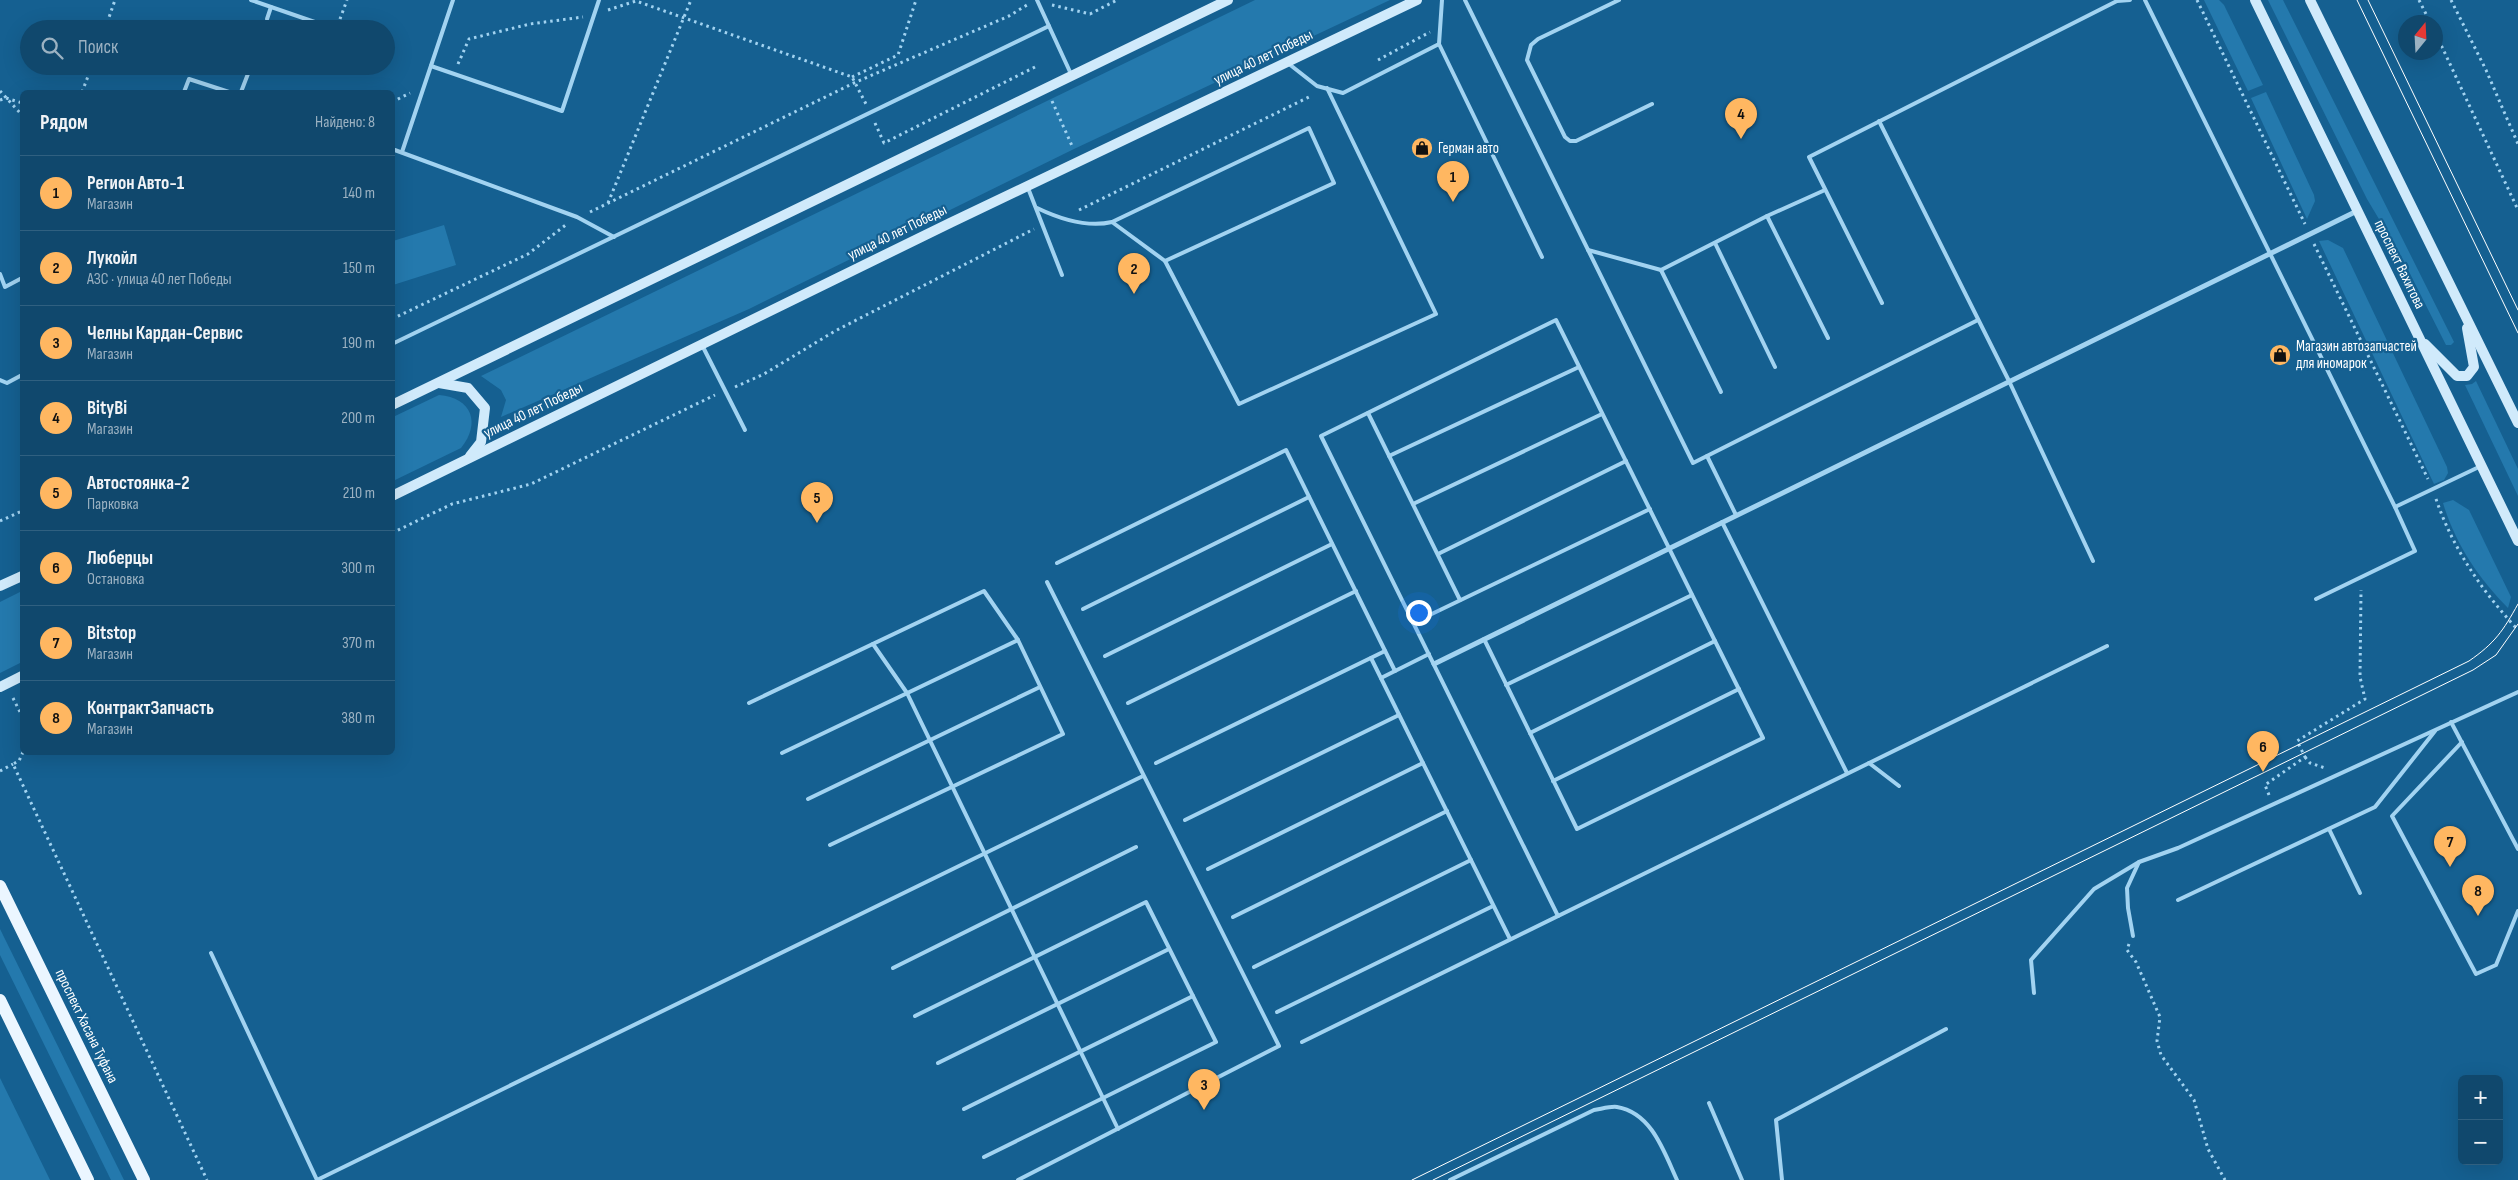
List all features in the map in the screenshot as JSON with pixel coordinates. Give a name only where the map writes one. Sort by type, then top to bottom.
[{"type":"main road","name":"проспект Хасана Туфана","points":[[0,886],[144,1180]]},
{"type":"main road","points":[[1,1002],[88,1180]]},
{"type":"street","points":[[395,404],[1020,102],[1071,74],[1228,0]]},
{"type":"street","name":"улица 40 лет Победы","points":[[395,494],[1027,186],[1417,0]]},
{"type":"street","name":"проспект Вахитова","points":[[2255,0],[2518,542]]},
{"type":"street","points":[[2310,0],[2518,423]]},
{"type":"street","points":[[1434,664],[2269,252],[2358,211]]},
{"type":"street","points":[[2419,337],[2457,376],[2467,376],[2474,367],[2466,317]]},
{"type":"street","points":[[439,383],[468,388],[485,408],[481,442],[468,458]]},
{"type":"street","points":[[0,586],[20,577]]},
{"type":"street","points":[[0,687],[20,677]]},
{"type":"lane","points":[[251,0],[309,20]]},
{"type":"lane","points":[[402,152],[453,0]]},
{"type":"lane","points":[[431,66],[562,111],[599,0]]},
{"type":"lane","points":[[1442,0],[1442,25],[1439,44],[1542,257]]},
{"type":"lane","points":[[1465,0],[1693,463],[1978,320]]},
{"type":"lane","points":[[1619,0],[1538,39],[1531,45],[1527,60],[1565,137],[1570,141],[1576,141],[1652,104]]},
{"type":"lane","points":[[1882,303],[1809,156],[2117,1],[2130,0]]},
{"type":"lane","points":[[2145,0],[2415,550],[2316,600]]},
{"type":"lane","points":[[1038,1],[1071,74]]},
{"type":"lane","points":[[267,19],[271,7]]},
{"type":"lane","points":[[395,343],[1048,26]]},
{"type":"lane","points":[[1287,62],[1317,86],[1343,93],[1439,44]]},
{"type":"lane","points":[[242,90],[248,75]]},
{"type":"lane","points":[[185,90],[189,79],[224,90]]},
{"type":"lane","points":[[1112,222],[1165,261],[1239,404],[1436,314],[1327,88]]},
{"type":"lane","points":[[1879,121],[2008,381],[2093,561]]},
{"type":"lane","points":[[1037,208],[1059,218],[1100,225],[1112,222],[1309,128],[1334,183],[1165,261]]},
{"type":"lane","points":[[395,150],[577,217],[614,237]]},
{"type":"lane","points":[[1027,186],[1044,224],[1062,275]]},
{"type":"lane","points":[[1588,250],[1661,270],[1767,216],[1825,190]]},
{"type":"lane","points":[[1767,216],[1828,338]]},
{"type":"lane","points":[[1715,243],[1775,366]]},
{"type":"lane","points":[[1661,270],[1721,392]]},
{"type":"lane","points":[[0,274],[6,286],[20,279]]},
{"type":"lane","points":[[1484,639],[1577,829],[1763,738],[1556,320],[1321,436],[1558,916]]},
{"type":"lane","points":[[702,344],[745,430]]},
{"type":"lane","points":[[1389,456],[1579,366]]},
{"type":"lane","points":[[0,380],[7,383],[20,376]]},
{"type":"lane","points":[[1368,413],[1460,600]]},
{"type":"lane","points":[[1413,504],[1602,414]]},
{"type":"lane","points":[[1057,563],[1286,450],[1395,672]]},
{"type":"lane","points":[[1707,456],[1736,515]]},
{"type":"lane","points":[[1438,554],[1626,461]]},
{"type":"lane","points":[[2395,507],[2482,466]]},
{"type":"lane","points":[[1083,608],[1309,497]]},
{"type":"lane","points":[[1413,623],[1650,509]]},
{"type":"lane","points":[[1722,522],[1847,774]]},
{"type":"lane","points":[[1105,656],[1332,544]]},
{"type":"lane","points":[[1018,1180],[1279,1046],[1047,582]]},
{"type":"lane","points":[[749,703],[984,591],[1018,640],[1063,734],[830,845]]},
{"type":"lane","points":[[1128,703],[1356,591]]},
{"type":"lane","points":[[1506,686],[1692,595]]},
{"type":"lane","points":[[782,753],[1018,640]]},
{"type":"lane","points":[[1530,734],[1715,641]]},
{"type":"lane","points":[[873,644],[906,693],[1033,958],[1118,1129]]},
{"type":"lane","points":[[1302,1042],[2107,646]]},
{"type":"lane","points":[[1156,763],[1385,651]]},
{"type":"lane","points":[[1381,678],[1429,654]]},
{"type":"lane","points":[[1371,658],[1510,940]]},
{"type":"lane","points":[[808,799],[1040,687]]},
{"type":"lane","points":[[1553,781],[1738,689]]},
{"type":"lane","points":[[2034,993],[2031,960],[2094,889],[2139,862],[2178,848],[2518,692]]},
{"type":"lane","points":[[1185,820],[1399,714]]},
{"type":"lane","points":[[2452,722],[2518,850]]},
{"type":"lane","points":[[2178,900],[2375,807],[2436,729]]},
{"type":"lane","points":[[2462,742],[2392,816],[2476,974],[2496,965],[2518,911]]},
{"type":"lane","points":[[1208,869],[1423,763]]},
{"type":"lane","points":[[1869,763],[1899,786]]},
{"type":"lane","points":[[211,953],[317,1180],[1143,776]]},
{"type":"lane","points":[[1233,917],[1447,812]]},
{"type":"lane","points":[[2329,829],[2360,893]]},
{"type":"lane","points":[[893,968],[1136,848]]},
{"type":"lane","points":[[1254,967],[1471,860]]},
{"type":"lane","points":[[2133,936],[2127,888],[2139,862]]},
{"type":"lane","points":[[915,1016],[1146,902],[1216,1042],[984,1157]]},
{"type":"lane","points":[[1277,1012],[1494,906]]},
{"type":"lane","points":[[938,1063],[1169,949]]},
{"type":"lane","points":[[964,1109],[1193,996]]},
{"type":"lane","points":[[1782,1180],[1776,1120],[1946,1029]]},
{"type":"lane","points":[[1709,1103],[1742,1180]]},
{"type":"lane","points":[[1450,1180],[1594,1110],[1616,1106],[1636,1114],[1657,1136],[1677,1180]]},
{"type":"path","points":[[108,20],[115,0]]},
{"type":"path","points":[[340,20],[346,0]]},
{"type":"path","points":[[454,74],[469,39],[530,24],[594,15],[637,0],[684,20],[852,77],[884,143],[1035,67]]},
{"type":"path","points":[[608,204],[691,0]]},
{"type":"path","points":[[852,77],[898,55],[916,0]]},
{"type":"path","points":[[395,318],[528,254],[577,217],[608,204],[856,82],[1009,16],[1032,2],[1038,1],[1090,14],[1116,0]]},
{"type":"path","points":[[2197,0],[2433,489],[2444,522],[2476,580],[2518,630]]},
{"type":"path","points":[[2419,0],[2426,15]]},
{"type":"path","points":[[2450,0],[2486,70],[2518,144]]},
{"type":"path","points":[[1376,61],[1442,25]]},
{"type":"path","points":[[2443,49],[2518,210]]},
{"type":"path","points":[[83,90],[89,75]]},
{"type":"path","points":[[1059,218],[1098,202],[1327,88]]},
{"type":"path","points":[[0,91],[20,113]]},
{"type":"path","points":[[0,100],[6,98],[20,102]]},
{"type":"path","points":[[1051,98],[1074,150]]},
{"type":"path","points":[[395,532],[452,504],[531,484],[764,374],[835,331],[1044,224]]},
{"type":"path","points":[[0,521],[20,511]]},
{"type":"path","points":[[2341,773],[2310,763],[2297,741],[2365,699],[2360,677],[2361,577]]},
{"type":"path","points":[[13,698],[20,708]]},
{"type":"path","points":[[0,771],[19,761],[22,755]]},
{"type":"path","points":[[2265,786],[2305,757]]},
{"type":"path","points":[[13,764],[207,1180]]},
{"type":"path","points":[[2133,936],[2127,950],[2136,962],[2160,1017],[2157,1040],[2161,1055],[2194,1100],[2208,1149],[2225,1180]]},
{"type":"shaded area","points":[[1255,0],[1390,0],[1074,149],[749,309],[501,417],[506,400],[501,390],[481,376]]},
{"type":"shaded area","points":[[2204,0],[2219,0],[2224,5],[2263,85],[2248,91]]},
{"type":"shaded area","points":[[2268,0],[2283,0],[2454,342],[2451,345],[2446,345],[2401,256],[2367,199]]},
{"type":"shaded area","points":[[2266,92],[2314,195],[2315,201],[2307,219],[2251,98]]},
{"type":"shaded area","points":[[444,225],[456,265],[395,284],[395,240]]},
{"type":"shaded area","points":[[2328,240],[2343,248],[2447,467],[2448,473],[2444,480],[2434,484],[2319,241]]},
{"type":"shaded area","points":[[2476,381],[2518,469],[2518,496],[2465,385]]},
{"type":"shaded area","points":[[439,395],[450,397],[466,406],[472,421],[471,430],[461,448],[395,480],[395,416]]},
{"type":"shaded area","points":[[2453,500],[2469,510],[2511,597],[2508,608],[2477,572],[2461,546],[2443,503]]},
{"type":"shaded area","points":[[20,592],[20,663],[0,673],[0,602]]},
{"type":"shaded area","points":[[0,929],[124,1180],[111,1180],[0,955]]},
{"type":"shaded area","points":[[0,1078],[50,1180],[0,1180]]},
{"type":"tram line","points":[[2357,0],[2518,333]]},
{"type":"tram line","points":[[2368,0],[2518,310]]},
{"type":"tram line","points":[[1412,1180],[2469,661],[2498,636],[2518,604]]},
{"type":"tram line","points":[[1433,1180],[2473,670],[2496,655],[2518,624]]},
{"type":"place","name":"BityBi","points":[[1741,139]]},
{"type":"place","name":"Герман авто","points":[[1422,148]]},
{"type":"place","name":"Регион Авто-1","points":[[1453,202]]},
{"type":"place","name":"Лукойл","points":[[1134,294]]},
{"type":"place","name":"Магазин автозапчастей для иномарок","points":[[2280,355]]},
{"type":"place","name":"Автостоянка-2","points":[[817,523]]},
{"type":"place","name":"Люберцы","points":[[2263,772]]},
{"type":"place","name":"Bitstop","points":[[2450,867]]},
{"type":"place","name":"КонтрактЗапчасть","points":[[2478,916]]},
{"type":"place","name":"Челны Кардан-Сервис","points":[[1204,1110]]}]
